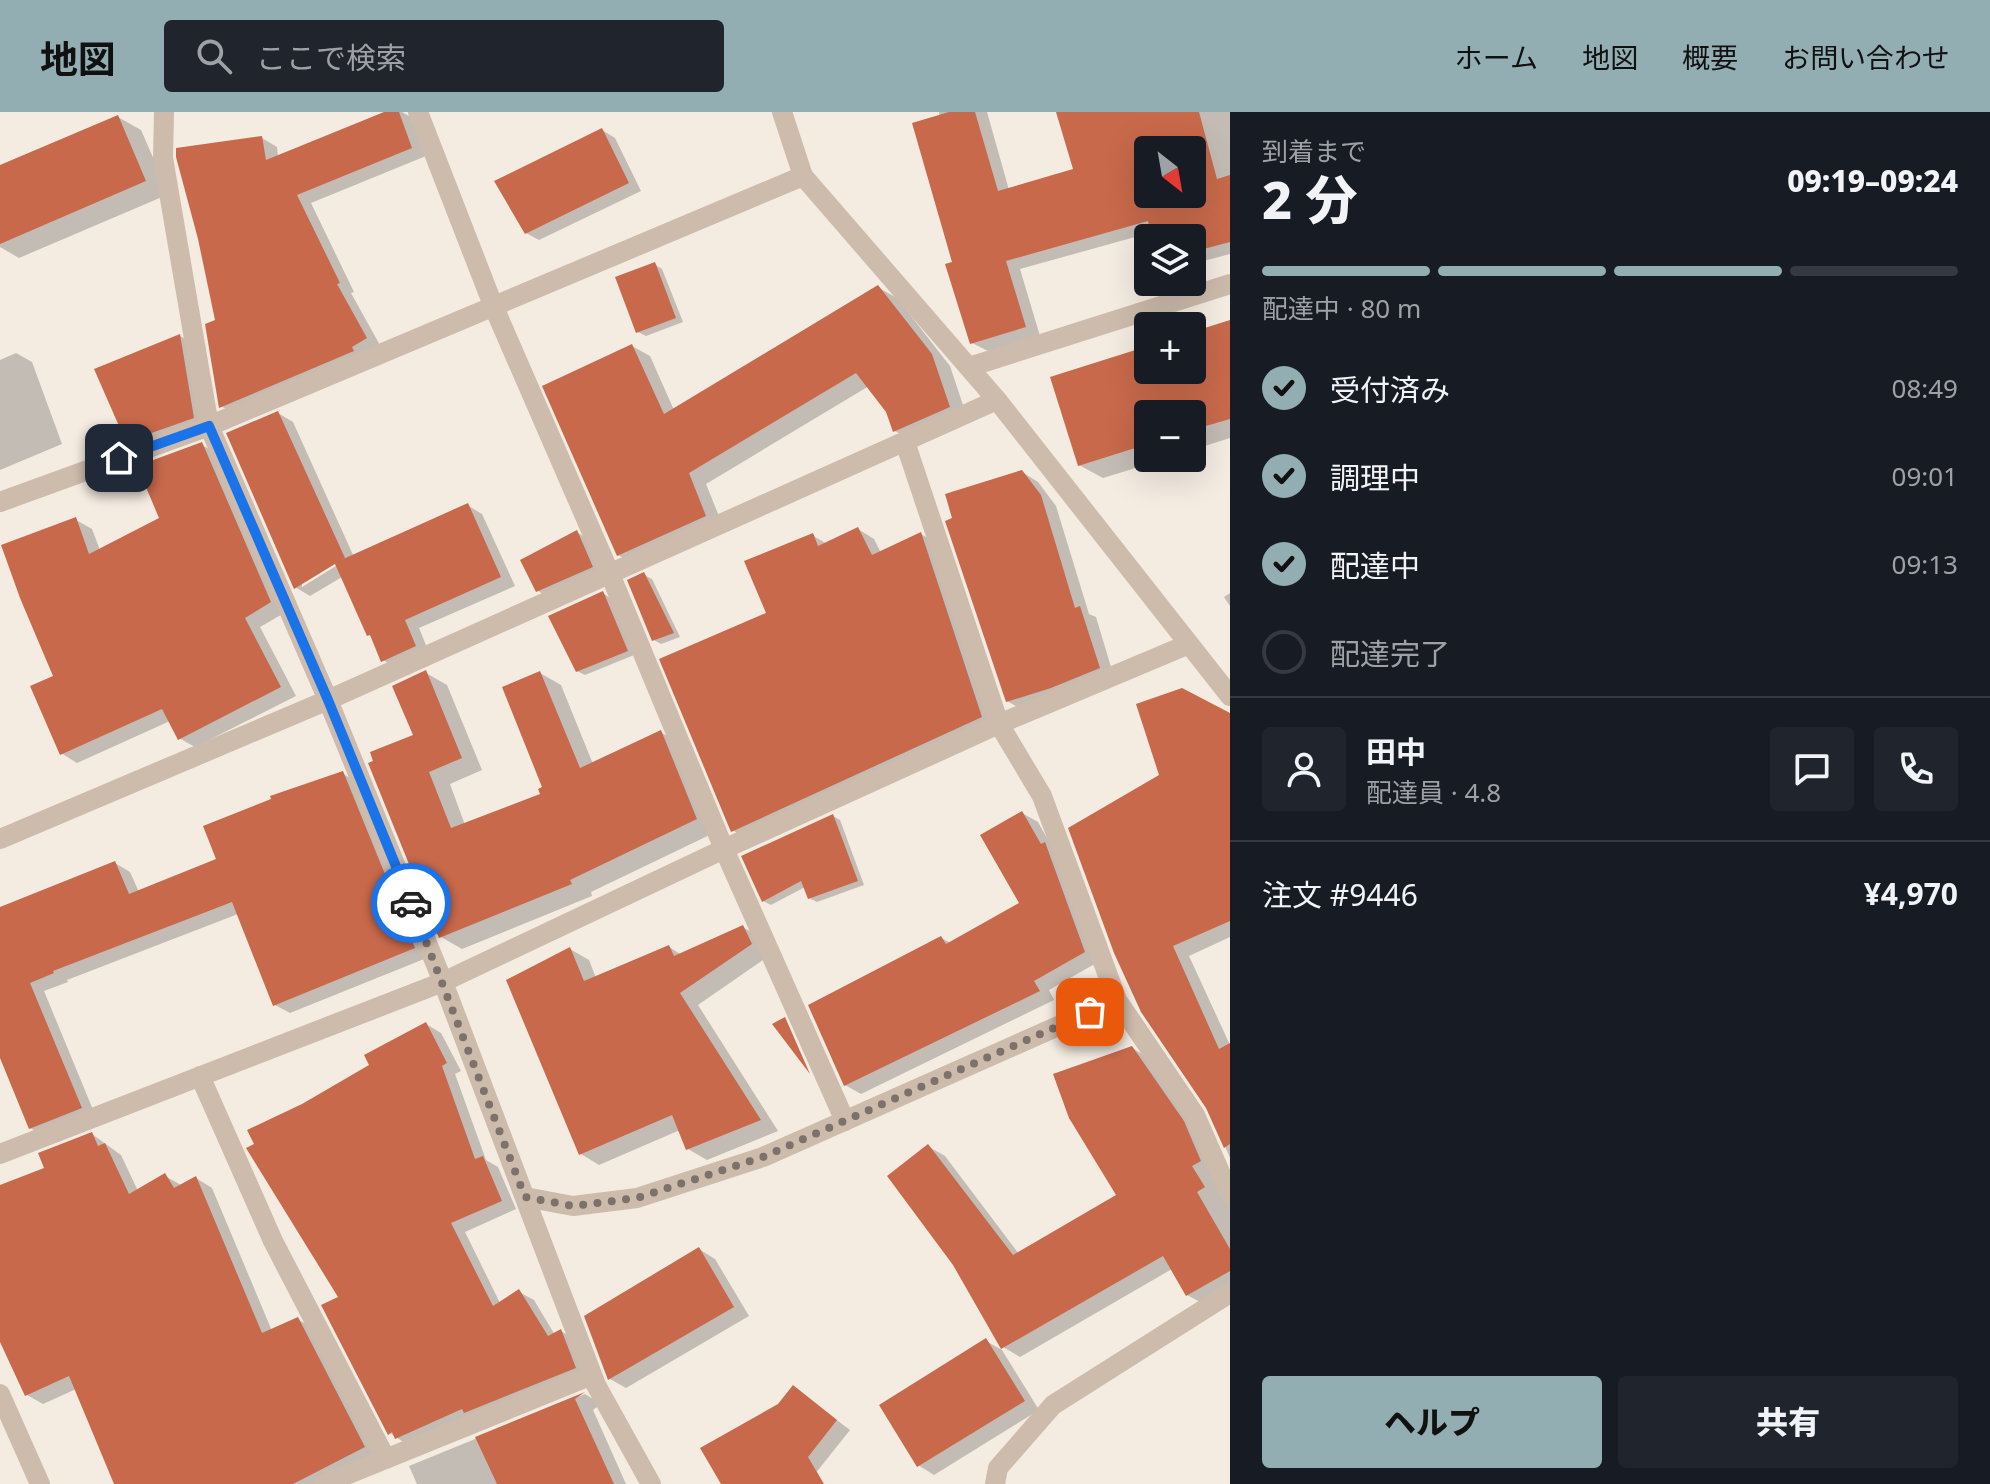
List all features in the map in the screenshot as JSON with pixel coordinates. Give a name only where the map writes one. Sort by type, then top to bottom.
[{"type":"street","points":[[164,112],[163,158],[209,426],[328,700],[443,982],[592,1375],[651,1484]]},
{"type":"street","points":[[418,112],[493,305],[610,574],[724,849],[845,1121]]},
{"type":"street","points":[[782,112],[803,176],[997,400],[1230,696]]},
{"type":"street","points":[[0,502],[209,426],[803,176]]},
{"type":"street","points":[[969,367],[1230,284]]},
{"type":"street","points":[[0,839],[328,700],[997,400]]},
{"type":"street","points":[[905,442],[999,724],[1042,796],[1117,1000],[1195,1115],[1230,1193]]},
{"type":"street","points":[[0,1154],[443,982],[999,724],[1189,644]]},
{"type":"street","points":[[525,1197],[573,1206],[637,1198],[763,1157],[1117,1000]]},
{"type":"street","points":[[200,1076],[273,1241],[386,1459]]},
{"type":"street","points":[[995,1484],[998,1468],[1053,1405],[1230,1293]]},
{"type":"street","points":[[324,1484],[592,1375]]},
{"type":"street","points":[[0,1394],[40,1484]]},
{"type":"building","points":[[384,112],[399,112],[412,148],[297,195],[340,283],[337,284],[367,338],[352,347],[354,351],[219,408],[205,324],[215,320],[176,148],[262,136],[266,160]]},
{"type":"building","points":[[949,112],[975,112],[998,191],[1073,169],[1056,112],[1199,112],[1205,136],[1134,136],[1134,208],[1206,208],[1206,138],[1217,179],[1230,175],[1230,242],[1206,248],[1206,224],[1149,224],[1148,221],[1006,261],[1026,327],[970,344],[945,264],[952,262],[912,123]]},
{"type":"building","points":[[118,115],[146,181],[0,244],[0,165]]},
{"type":"building","points":[[602,128],[629,183],[525,234],[494,181]]},
{"type":"building","points":[[655,262],[676,318],[636,333],[615,277]]},
{"type":"building","points":[[878,285],[932,354],[950,407],[893,432],[886,412],[856,373],[689,473],[706,516],[617,556],[542,386],[632,344],[664,414]]},
{"type":"building","points":[[1230,320],[1230,419],[1206,426],[1206,400],[1134,400],[1134,448],[1078,466],[1050,377],[1134,350],[1134,384],[1206,384],[1206,328]]},
{"type":"building","points":[[180,334],[194,418],[126,442],[94,369]]},
{"type":"building","points":[[278,411],[345,558],[341,560],[468,503],[501,577],[405,620],[416,646],[381,662],[335,564],[294,589],[226,433]]},
{"type":"building","points":[[202,442],[271,602],[245,618],[281,687],[178,740],[162,709],[60,755],[30,686],[53,676],[1,545],[76,517],[89,554],[159,518],[137,466]]},
{"type":"building","points":[[1022,470],[1041,495],[1075,608],[1080,606],[1100,668],[1006,702],[945,521],[952,518],[945,494]]},
{"type":"building","points":[[858,527],[872,555],[921,532],[982,717],[731,832],[659,659],[766,613],[744,561],[813,533],[818,546]]},
{"type":"building","points":[[577,530],[593,567],[536,592],[520,560]]},
{"type":"building","points":[[644,572],[674,633],[652,641],[627,580]]},
{"type":"building","points":[[603,591],[628,651],[576,672],[548,616]]},
{"type":"building","points":[[426,670],[462,758],[429,772],[451,828],[540,794],[538,789],[542,787],[502,687],[540,671],[580,768],[661,730],[697,819],[570,880],[572,884],[439,938],[368,763],[373,761],[370,752],[413,735],[392,686]]},
{"type":"building","points":[[1182,688],[1230,713],[1230,921],[1173,946],[1219,1049],[1230,1043],[1230,1144],[1224,1148],[1206,1108],[1141,1012],[1114,953],[1068,828],[1159,775],[1136,704]]},
{"type":"building","points":[[343,771],[415,948],[273,1006],[232,902],[53,971],[30,983],[82,1108],[29,1129],[0,1058],[0,907],[115,861],[129,894],[216,859],[203,826],[271,799],[270,796]]},
{"type":"building","points":[[1022,811],[1041,844],[1045,842],[1085,952],[1034,981],[1040,991],[844,1086],[808,1005],[941,936],[946,944],[1019,903],[980,835]]},
{"type":"building","points":[[833,814],[858,881],[808,899],[801,881],[762,902],[741,856]]},
{"type":"building","points":[[743,925],[752,944],[680,993],[761,1120],[686,1150],[672,1115],[579,1155],[506,980],[570,947],[584,981],[669,945],[674,956]]},
{"type":"building","points":[[785,1017],[810,1074],[772,1024]]},
{"type":"building","points":[[426,1022],[447,1063],[442,1066],[475,1159],[483,1156],[502,1201],[451,1223],[493,1306],[519,1289],[548,1336],[561,1329],[576,1368],[464,1413],[462,1409],[395,1439],[392,1432],[388,1435],[321,1305],[338,1297],[246,1148],[254,1144],[247,1130],[302,1104],[369,1065],[364,1055]]},
{"type":"building","points":[[1132,1046],[1184,1121],[1201,1161],[1192,1166],[1205,1187],[1197,1192],[1230,1249],[1230,1271],[1186,1296],[1163,1256],[1001,1349],[953,1265],[887,1176],[928,1144],[1013,1255],[1116,1195],[1069,1118],[1053,1074]]},
{"type":"building","points":[[92,1132],[98,1146],[105,1143],[129,1194],[165,1173],[174,1188],[196,1176],[262,1333],[298,1317],[365,1447],[293,1484],[114,1484],[69,1376],[25,1396],[0,1342],[0,1185],[44,1168],[38,1153]]},
{"type":"building","points":[[699,1247],[734,1307],[608,1380],[584,1316]]},
{"type":"building","points":[[986,1338],[1025,1401],[917,1467],[879,1405]]},
{"type":"building","points":[[793,1385],[837,1420],[808,1457],[824,1484],[721,1484],[700,1448],[778,1404]]},
{"type":"building","points":[[585,1392],[575,1399],[614,1484],[497,1484],[475,1437]]},
{"type":"way so far","points":[[411,903],[525,1197],[573,1206],[637,1198],[763,1157],[1090,1012]]},
{"type":"route","points":[[119,458],[209,426],[328,700],[411,903]]}]
